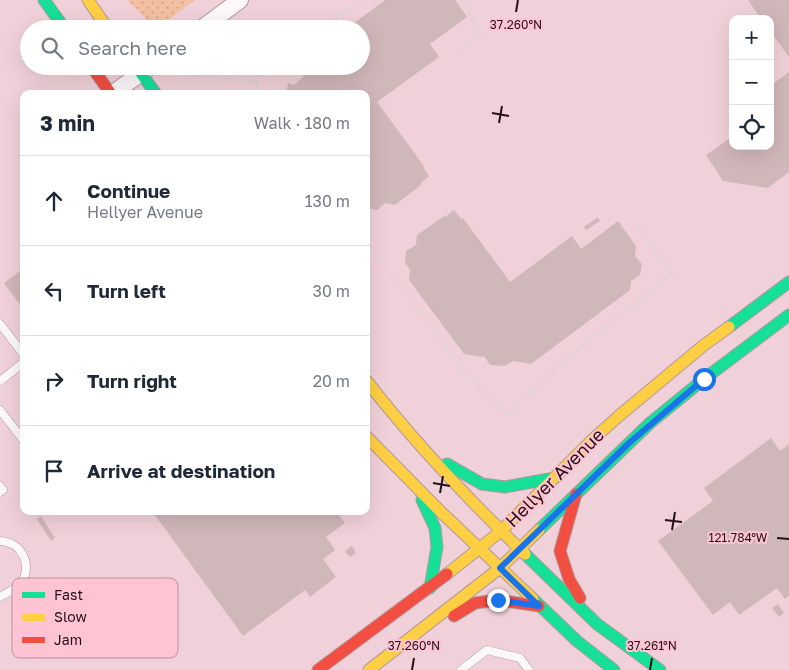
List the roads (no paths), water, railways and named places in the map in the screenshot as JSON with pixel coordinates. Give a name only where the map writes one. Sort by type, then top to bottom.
[{"type":"main road","points":[[44,0],[58,20]]},
{"type":"main road","points":[[88,0],[102,20]]},
{"type":"main road","points":[[98,75],[109,90]]},
{"type":"main road","points":[[146,75],[154,90]]},
{"type":"main road","name":"Hellyer Avenue","points":[[318,670],[430,588],[501,531],[592,440],[704,345],[789,282]]},
{"type":"main road","name":"Hellyer Avenue","points":[[369,670],[387,661],[500,568],[650,423],[704,379],[789,315]]},
{"type":"main road","points":[[370,385],[399,422],[501,531],[597,624],[660,670]]},
{"type":"main road","points":[[370,440],[418,490],[591,655],[614,670]]},
{"type":"main road","points":[[426,451],[482,484],[505,488],[555,478]]},
{"type":"main road","points":[[418,490],[435,528],[437,547],[430,588]]},
{"type":"main road","points":[[576,494],[560,551],[568,580],[597,624]]},
{"type":"main road","points":[[387,661],[476,603],[498,600],[539,606]]},
{"type":"street","points":[[213,20],[240,0]]},
{"type":"street","points":[[117,90],[136,75]]},
{"type":"lane","points":[[0,324],[20,350]]},
{"type":"lane","points":[[0,381],[20,365]]},
{"type":"lane","points":[[0,410],[20,436]]},
{"type":"lane","points":[[0,486],[3,490],[0,492]]},
{"type":"lane","points":[[0,541],[10,542],[18,548],[24,558],[26,572],[23,578]]},
{"type":"lane","points":[[0,596],[12,589]]},
{"type":"lane","points":[[461,670],[487,650],[520,658],[529,670]]}]
